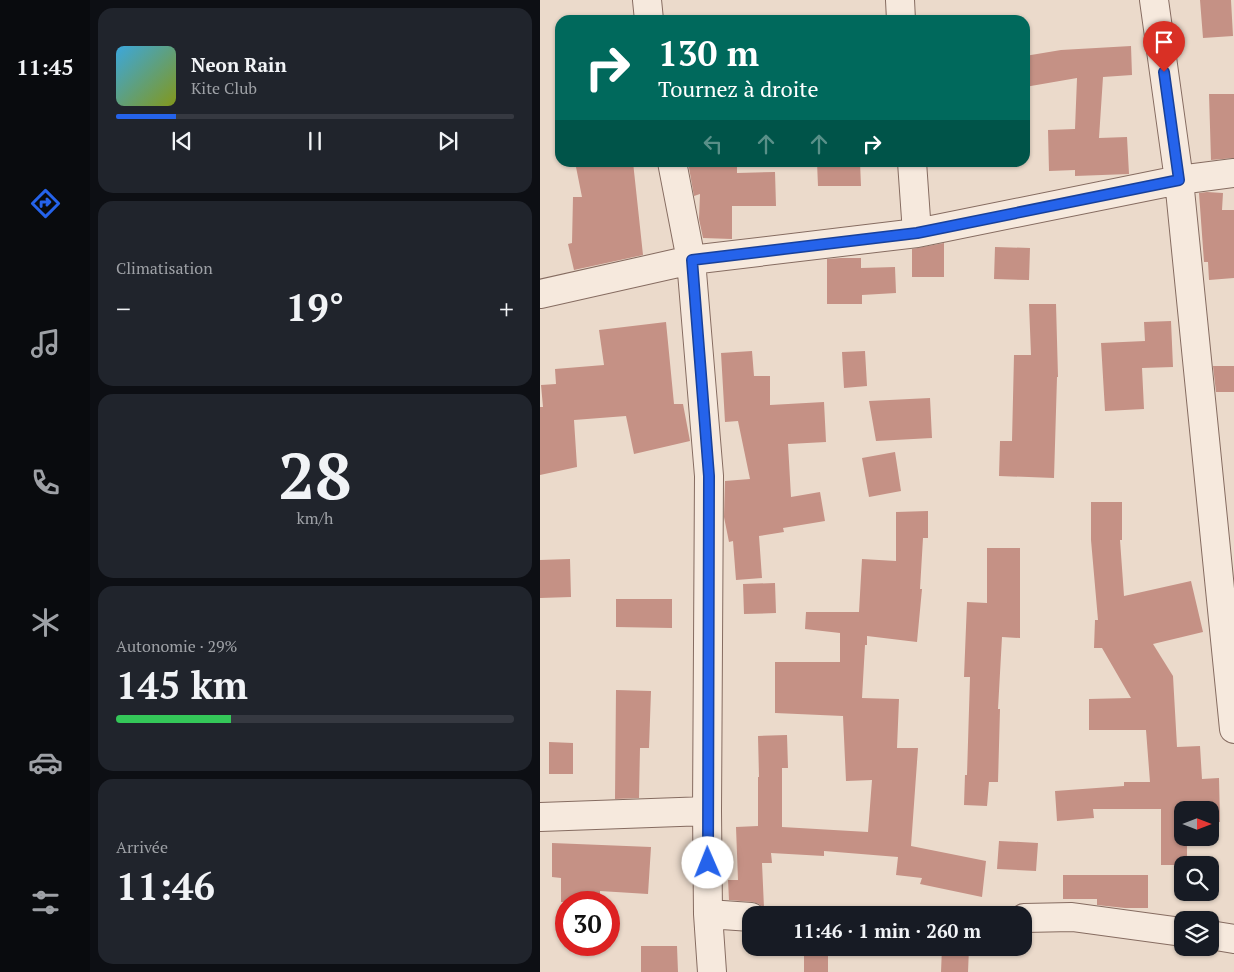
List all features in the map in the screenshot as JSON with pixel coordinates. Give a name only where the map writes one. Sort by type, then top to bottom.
[{"type":"street","points":[[647,0],[648,15]]},
{"type":"street","points":[[900,0],[901,15]]},
{"type":"street","points":[[1154,0],[1179,180],[1234,728]]},
{"type":"street","points":[[673,167],[692,260],[709,476],[708,914],[712,972]]},
{"type":"street","points":[[912,167],[917,233]]},
{"type":"street","points":[[540,294],[692,260],[917,233],[1179,180],[1234,173]]},
{"type":"street","points":[[540,817],[708,811]]},
{"type":"street","points":[[708,914],[742,916]]},
{"type":"street","points":[[1032,918],[1072,916],[1174,931]]},
{"type":"street","points":[[1219,936],[1234,939]]},
{"type":"building","points":[[1200,0],[1231,0],[1233,36],[1203,38]]},
{"type":"building","points":[[1131,46],[1132,75],[1103,77],[1099,138],[1127,137],[1129,174],[1075,176],[1075,170],[1049,171],[1048,130],[1075,129],[1077,78],[1030,86],[1030,55],[1061,50]]},
{"type":"building","points":[[1209,94],[1234,94],[1234,158],[1211,160]]},
{"type":"building","points":[[576,167],[634,167],[643,255],[574,270],[568,244],[572,243],[573,197],[582,197]]},
{"type":"building","points":[[689,167],[737,167],[737,173],[775,172],[776,206],[732,206],[732,239],[703,238],[699,219],[700,194],[694,196]]},
{"type":"building","points":[[817,167],[860,167],[861,186],[818,186]]},
{"type":"building","points":[[1199,193],[1223,193],[1222,210],[1234,210],[1234,278],[1209,280],[1208,262],[1204,262]]},
{"type":"building","points":[[944,243],[944,277],[912,277],[912,249]]},
{"type":"building","points":[[995,247],[1030,248],[1029,280],[994,279]]},
{"type":"building","points":[[861,258],[861,268],[895,267],[896,293],[862,295],[862,304],[827,304],[827,259]]},
{"type":"building","points":[[1029,304],[1056,304],[1058,377],[1054,478],[999,476],[1000,441],[1012,441],[1014,355],[1031,355]]},
{"type":"building","points":[[1171,321],[1173,367],[1142,368],[1144,409],[1105,411],[1101,343],[1145,341],[1144,322]]},
{"type":"building","points":[[666,322],[674,404],[683,404],[690,441],[634,454],[626,416],[574,420],[577,467],[540,475],[540,407],[543,407],[541,385],[556,384],[555,369],[604,365],[599,330]]},
{"type":"building","points":[[752,351],[754,376],[770,376],[770,405],[824,402],[826,442],[788,444],[791,497],[820,492],[825,521],[783,528],[784,532],[759,536],[762,578],[736,580],[733,541],[729,542],[724,517],[725,481],[750,479],[738,421],[725,422],[721,353]]},
{"type":"building","points":[[865,351],[867,386],[844,388],[842,352]]},
{"type":"building","points":[[1213,366],[1234,366],[1234,392],[1216,392]]},
{"type":"building","points":[[930,398],[932,438],[876,441],[869,401]]},
{"type":"building","points":[[895,452],[901,491],[869,497],[862,458]]},
{"type":"building","points":[[1091,502],[1122,502],[1122,540],[1120,540],[1124,596],[1191,581],[1203,632],[1153,644],[1173,676],[1177,747],[1200,746],[1202,779],[1219,778],[1220,822],[1219,801],[1174,801],[1174,846],[1187,846],[1187,856],[1174,856],[1174,865],[1161,865],[1161,809],[1093,809],[1094,818],[1057,821],[1055,791],[1124,786],[1124,782],[1150,782],[1146,730],[1089,730],[1089,699],[1131,698],[1102,648],[1094,648],[1095,620],[1098,620],[1091,540]]},
{"type":"building","points":[[928,511],[928,538],[923,538],[920,589],[922,589],[917,642],[867,636],[862,698],[899,699],[897,748],[918,748],[911,846],[986,861],[982,897],[920,884],[922,878],[896,875],[898,857],[824,851],[824,856],[771,853],[772,863],[762,863],[764,906],[753,902],[729,900],[728,880],[738,880],[736,827],[758,826],[758,736],[787,735],[788,768],[782,768],[782,827],[868,832],[872,780],[846,781],[843,716],[775,713],[775,662],[840,662],[840,633],[805,629],[806,612],[859,612],[862,559],[896,561],[896,512]]},
{"type":"building","points":[[987,548],[1020,548],[1020,638],[1002,637],[998,709],[1000,709],[998,782],[989,782],[987,806],[964,805],[965,775],[967,775],[970,677],[964,677],[967,602],[987,603]]},
{"type":"building","points":[[570,559],[571,597],[540,598],[540,560]]},
{"type":"building","points":[[775,583],[776,613],[744,614],[743,584]]},
{"type":"building","points":[[616,599],[672,599],[672,628],[616,627]]},
{"type":"building","points":[[616,690],[651,691],[649,748],[640,748],[639,798],[615,799]]},
{"type":"building","points":[[549,742],[573,743],[573,774],[549,774]]},
{"type":"building","points":[[999,841],[1038,843],[1036,871],[997,869]]},
{"type":"building","points":[[552,843],[651,847],[648,894],[620,891],[561,891],[561,878],[552,877]]},
{"type":"building","points":[[1063,875],[1148,875],[1148,908],[1097,905],[1097,899],[1063,899]]},
{"type":"building","points":[[641,946],[677,946],[678,972],[641,972]]},
{"type":"building","points":[[804,956],[828,956],[828,972],[804,972]]},
{"type":"building","points":[[942,956],[969,956],[968,972],[941,972]]},
{"type":"route","points":[[708,863],[709,476],[692,260],[917,233],[1179,180],[1164,72]]}]
